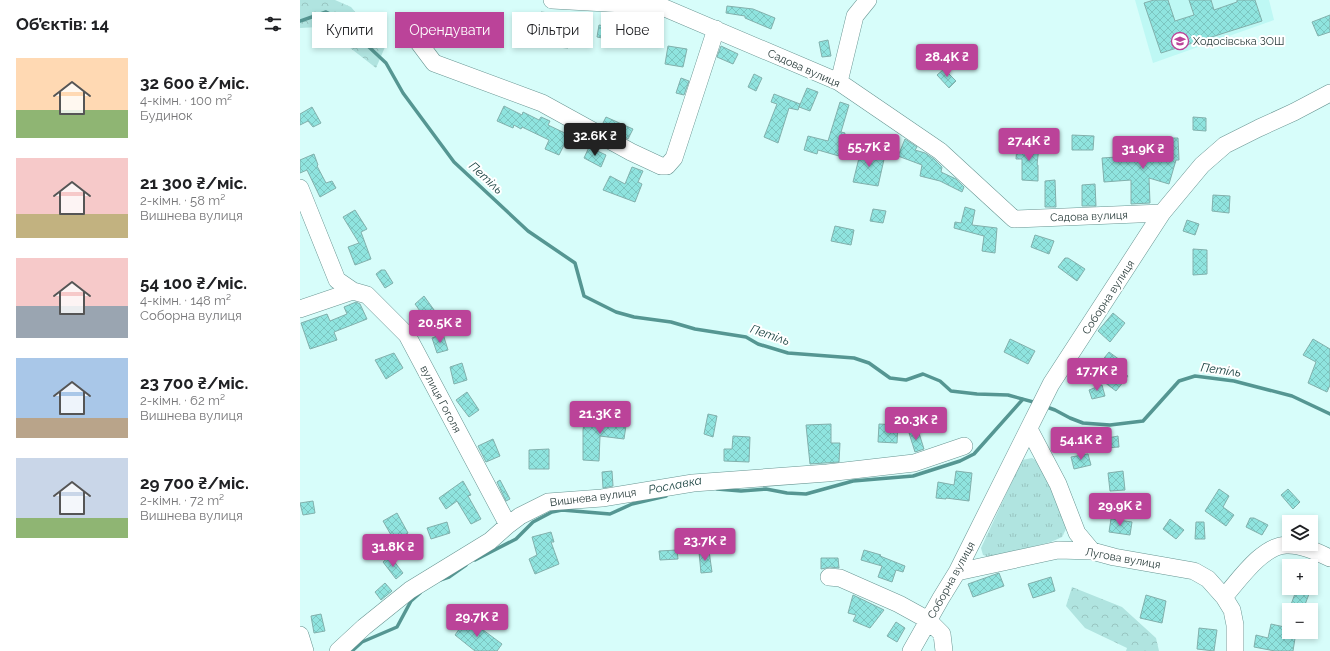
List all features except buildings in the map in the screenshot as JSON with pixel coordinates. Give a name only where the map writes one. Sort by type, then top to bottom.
[{"type":"street","name":"Садова вулиця","points":[[552,0],[660,6],[839,82],[940,151],[1014,219],[1162,213]]},
{"type":"street","points":[[839,82],[855,16],[868,0]]},
{"type":"street","points":[[423,48],[434,63],[542,103],[631,152],[661,166],[667,166],[674,158],[716,29]]},
{"type":"street","name":"Соборна вулиця","points":[[911,651],[957,572],[1051,384],[1162,213],[1202,165],[1225,145],[1330,93]]},
{"type":"street","name":"вулиця Гоголя","points":[[300,188],[337,280],[353,291],[366,295],[407,335],[508,525]]},
{"type":"street","points":[[300,309],[353,291]]},
{"type":"street","points":[[1031,425],[1058,484],[1077,532],[1092,552]]},
{"type":"street","name":"Вишнева вулиця","points":[[338,651],[364,627],[410,590],[490,541],[508,525],[548,502],[602,498],[693,483],[827,473],[914,463],[964,446]]},
{"type":"street","points":[[1224,598],[1257,560],[1274,547],[1287,545],[1300,547],[1315,551],[1330,558]]},
{"type":"street","name":"Лугова вулиця","points":[[957,572],[1058,550],[1092,552],[1194,571],[1208,579],[1232,610],[1235,651]]},
{"type":"street","points":[[829,577],[840,578],[899,604],[928,620],[942,634],[944,651]]},
{"type":"street","points":[[300,635],[305,651]]},
{"type":"shaded area","name":"Ходосівська ЗОШ","points":[[1135,0],[1269,0],[1274,20],[1153,63]]},
{"type":"green space","points":[[300,0],[335,0],[351,7],[355,12],[312,12],[312,27],[300,28]]},
{"type":"green space","points":[[350,48],[385,48],[376,68]]},
{"type":"green space","points":[[1032,458],[1039,462],[1068,525],[1062,537],[1051,542],[989,557],[983,555],[981,548],[1022,460]]},
{"type":"green space","points":[[1072,587],[1122,607],[1156,638],[1159,651],[1126,651],[1127,648],[1085,628],[1066,606]]},
{"type":"waterway","name":"Петіль","points":[[300,21],[326,12],[338,18],[386,63],[403,93],[454,162],[528,231],[575,263],[584,296],[616,312],[634,317],[671,322],[695,329],[746,337],[758,344],[788,353],[854,358],[869,363],[890,378],[906,380],[923,374],[940,381],[951,391],[1008,395],[1037,403]]},
{"type":"waterway","name":"Петіль","points":[[1044,406],[1083,423],[1110,425],[1143,421],[1179,381],[1195,376],[1234,381],[1292,396],[1330,414]]},
{"type":"waterway","name":"Рославка","points":[[717,489],[741,491],[766,489],[787,493],[806,494],[853,481],[913,476],[960,461],[974,454],[1023,399]]},
{"type":"waterway","name":"Рославка","points":[[475,560],[516,539],[533,522],[552,512],[562,510],[610,514],[632,504],[666,496]]},
{"type":"waterway","name":"Рославка","points":[[440,580],[449,577],[466,565]]},
{"type":"waterway","name":"Рославка","points":[[352,651],[362,642],[397,627],[411,601],[420,593]]},
{"type":"place","name":"Ходосівська ЗОШ","points":[[1180,41]]}]
